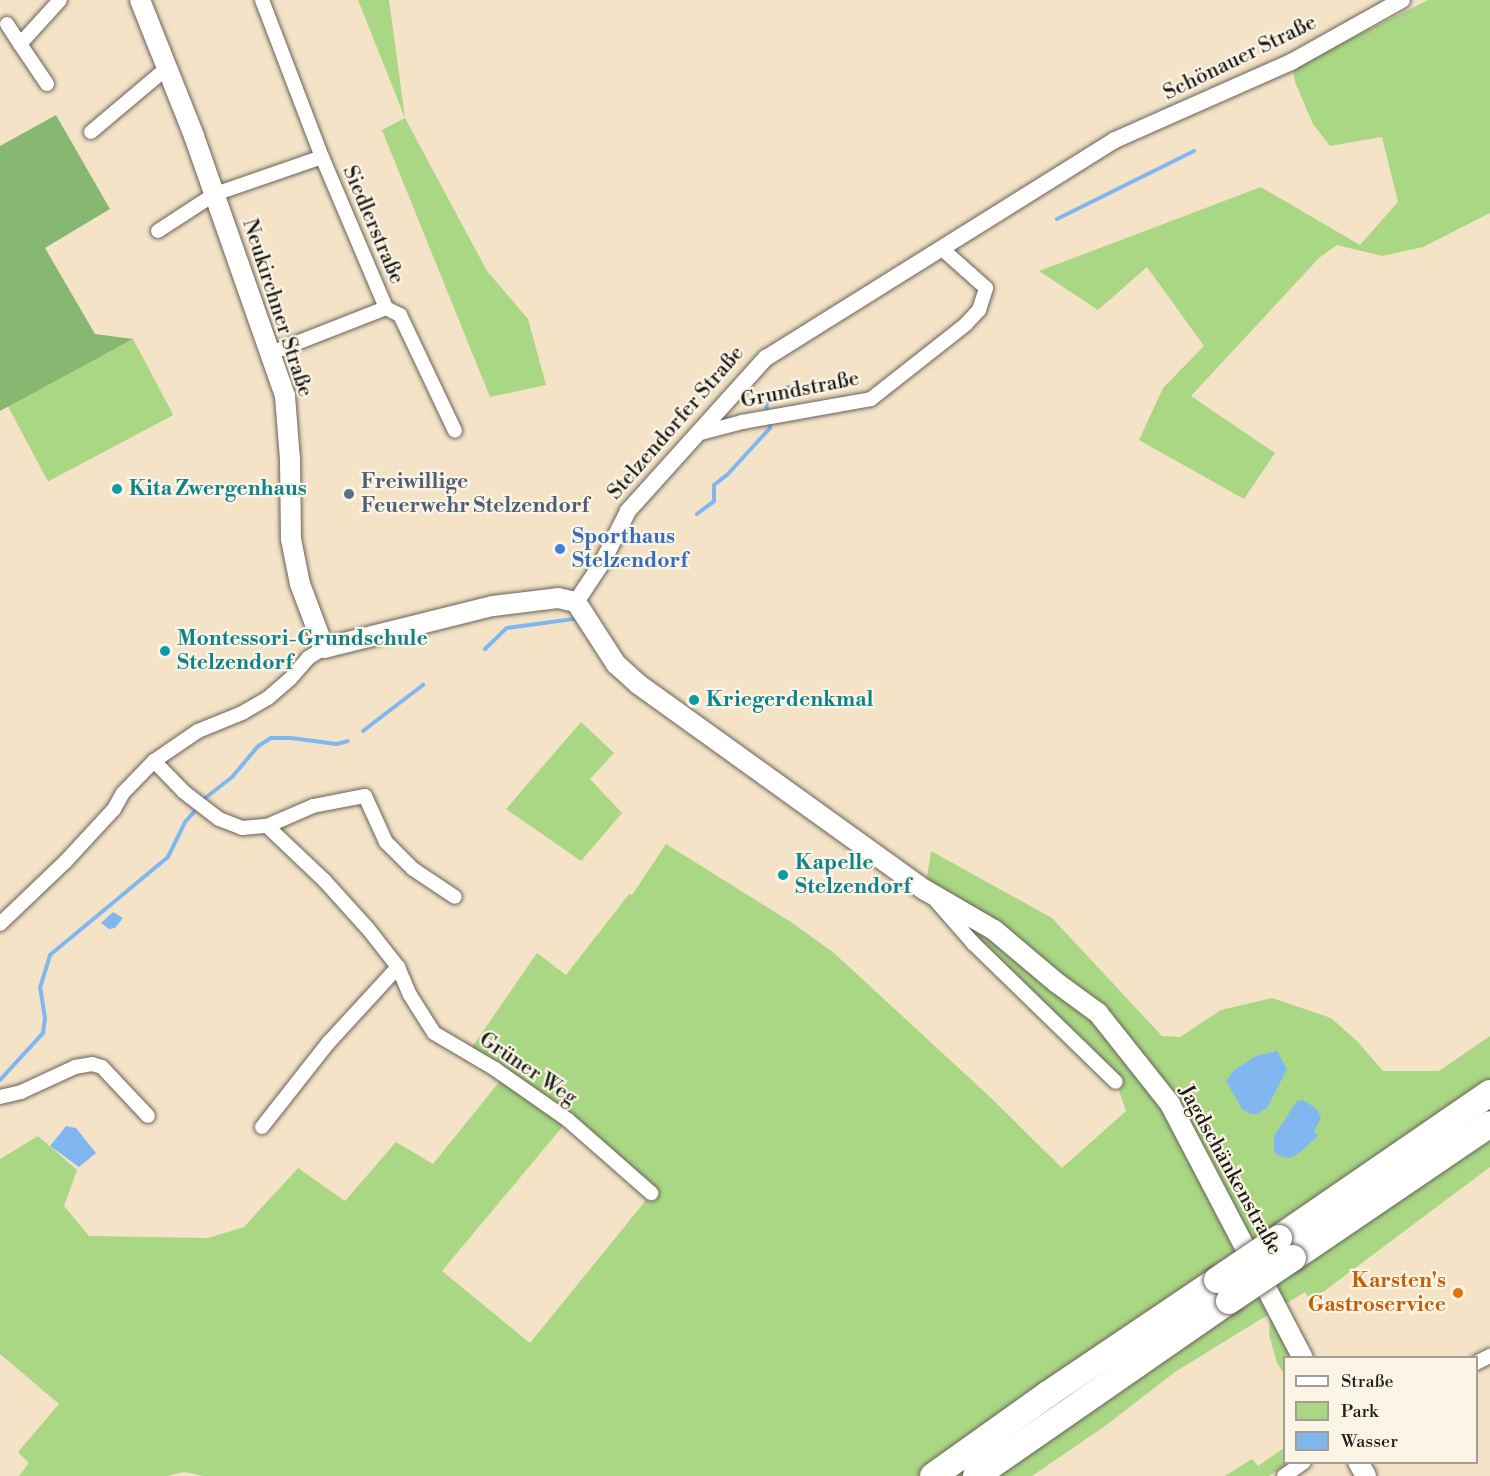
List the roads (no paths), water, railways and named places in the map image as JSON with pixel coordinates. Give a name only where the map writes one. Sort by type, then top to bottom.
[{"type":"highway","points":[[976,1476],[1223,1291],[1286,1248],[1490,1093]]},
{"type":"highway","points":[[1286,1248],[1490,1124]]},
{"type":"highway","points":[[933,1476],[1048,1394],[1223,1291]]},
{"type":"main road","name":"Neukirchner Straße","points":[[140,0],[215,194],[285,396],[290,459],[291,539],[300,584],[324,648]]},
{"type":"main road","points":[[324,648],[493,606],[558,598],[576,602]]},
{"type":"main road","name":"Jagdschänkenstraße","points":[[576,602],[616,664],[638,684],[925,890],[994,930],[1057,983],[1098,1012],[1170,1104],[1302,1356]]},
{"type":"street","points":[[20,44],[60,0]]},
{"type":"street","name":"Siedlerstraße","points":[[262,0],[322,157],[386,309]]},
{"type":"street","name":"Schönauer Straße","points":[[1160,122],[1203,99],[1291,62],[1402,0]]},
{"type":"street","points":[[7,24],[47,84]]},
{"type":"street","points":[[91,132],[167,68]]},
{"type":"street","name":"Stelzendorfer Straße","points":[[576,602],[602,563],[628,511],[766,358],[1115,140],[1160,122]]},
{"type":"street","name":"Siedlerstraße","points":[[215,194],[322,157]]},
{"type":"street","points":[[158,231],[215,194]]},
{"type":"street","name":"Grundstraße","points":[[697,434],[742,422],[871,399],[965,325],[979,310],[986,288],[942,249]]},
{"type":"street","points":[[271,353],[386,309],[400,315],[455,431]]},
{"type":"street","points":[[0,924],[73,854],[114,809],[123,793],[154,761],[198,731],[242,713],[268,698],[290,679],[308,658],[324,648]]},
{"type":"street","points":[[154,761],[184,792],[219,819],[242,828],[267,826],[313,806],[365,796],[386,842],[413,869],[455,897]]},
{"type":"street","name":"Grüner Weg","points":[[267,826],[324,880],[369,930],[398,967],[410,995],[434,1033],[495,1069],[568,1120],[651,1193]]},
{"type":"street","name":"Jagdschänkenstraße","points":[[925,890],[974,943],[1116,1082]]},
{"type":"street","points":[[262,1127],[329,1042],[398,967]]},
{"type":"street","points":[[0,1097],[21,1092],[75,1067],[92,1064],[102,1067],[148,1116]]},
{"type":"street","points":[[1284,1476],[1301,1464]]},
{"type":"water","points":[[113,912],[123,918],[115,928],[109,929],[101,923]]},
{"type":"water","points":[[1277,1051],[1287,1069],[1267,1108],[1257,1114],[1251,1114],[1242,1109],[1226,1081],[1234,1070],[1256,1056]]},
{"type":"water","points":[[1303,1100],[1317,1109],[1321,1118],[1314,1131],[1318,1136],[1299,1153],[1290,1158],[1282,1157],[1274,1152],[1274,1136],[1297,1101]]},
{"type":"water","points":[[66,1126],[76,1128],[96,1153],[79,1167],[50,1146]]},
{"type":"waterway","points":[[1057,219],[1194,151]]},
{"type":"waterway","points":[[768,414],[766,404],[788,387]]},
{"type":"waterway","points":[[697,514],[714,501],[714,485],[727,475],[770,428],[769,421]]},
{"type":"waterway","points":[[485,649],[507,628],[574,619]]},
{"type":"waterway","points":[[363,731],[423,685]]},
{"type":"waterway","points":[[204,799],[233,776],[257,747],[271,738],[291,738],[337,744],[348,741]]},
{"type":"waterway","points":[[0,1080],[43,1033],[45,1018],[40,988],[50,955],[168,857],[185,822],[195,811]]},
{"type":"place","name":"Kita Zwergenhaus","points":[[117,489]]},
{"type":"place","name":"Freiwillige Feuerwehr Stelzendorf","points":[[349,494]]},
{"type":"place","name":"Sporthaus Stelzendorf","points":[[560,549]]},
{"type":"place","name":"Montessori-Grundschule Stelzendorf","points":[[165,651]]},
{"type":"place","name":"Kriegerdenkmal","points":[[694,700]]},
{"type":"place","name":"Kapelle Stelzendorf","points":[[783,875]]},
{"type":"place","name":"Karsten's Gastroservice","points":[[1458,1293]]}]
